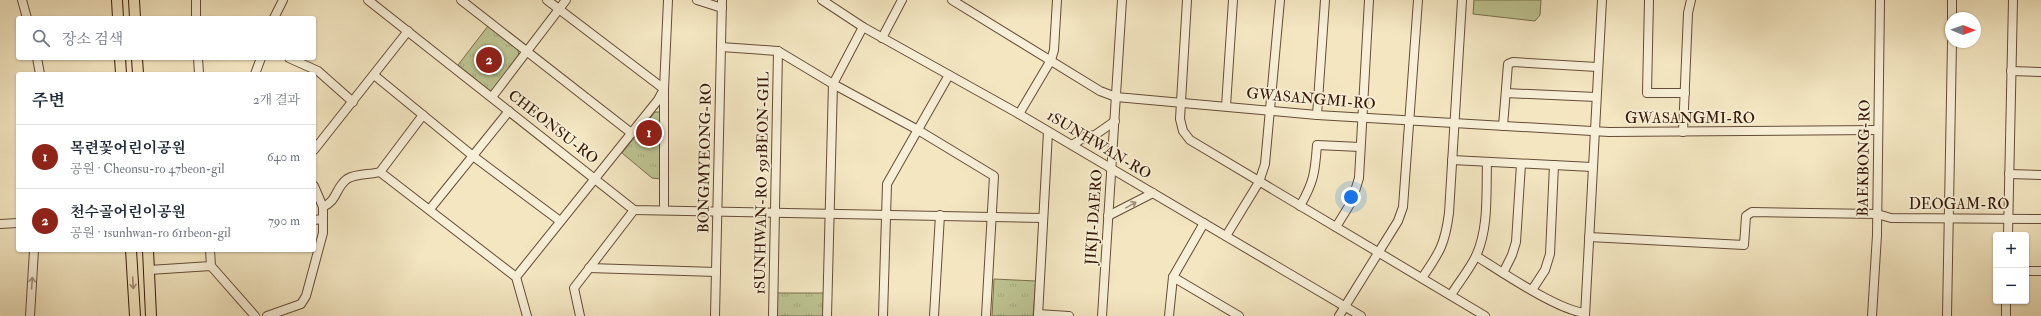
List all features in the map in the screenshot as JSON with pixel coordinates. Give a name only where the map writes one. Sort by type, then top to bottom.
[{"type":"main road","points":[[117,0],[118,16]]},
{"type":"main road","points":[[134,0],[135,16]]},
{"type":"main road","points":[[120,60],[121,72]]},
{"type":"main road","points":[[137,60],[138,72]]},
{"type":"main road","points":[[131,252],[135,316]]},
{"type":"main road","points":[[148,252],[151,316]]},
{"type":"street","points":[[22,0],[26,16]]},
{"type":"street","points":[[275,16],[283,0]]},
{"type":"street","name":"CHEONSU-RO","points":[[368,0],[634,210]]},
{"type":"street","points":[[461,0],[630,132]]},
{"type":"street","points":[[547,0],[558,10],[664,89]]},
{"type":"street","points":[[492,97],[566,0]]},
{"type":"street","points":[[664,210],[664,89],[668,0]]},
{"type":"street","points":[[697,0],[722,4]]},
{"type":"street","name":"1SUNHWAN-RO","points":[[822,0],[863,27],[1019,114],[1362,316]]},
{"type":"street","points":[[882,38],[902,0]]},
{"type":"street","name":"GWASANGMI-RO","points":[[952,0],[1100,91],[1116,97],[1410,122],[1595,131],[1683,132],[1878,130]]},
{"type":"street","points":[[1019,114],[1051,60],[1054,50],[1057,0]]},
{"type":"street","name":"JIKJI-DAERO","points":[[1102,316],[1122,0]]},
{"type":"street","points":[[1187,0],[1180,119],[1183,131],[1190,140],[1485,316]]},
{"type":"street","points":[[1226,106],[1233,0]]},
{"type":"street","points":[[1226,236],[1259,182],[1265,164],[1280,0]]},
{"type":"street","points":[[1317,115],[1325,0]]},
{"type":"street","points":[[1336,227],[1357,190],[1369,0]]},
{"type":"street","points":[[1339,316],[1398,221],[1403,207],[1418,0]]},
{"type":"street","points":[[1422,278],[1438,255],[1446,238],[1455,124],[1462,0]]},
{"type":"street","points":[[1476,256],[1532,290],[1576,312],[1585,314],[1597,67],[1602,0]]},
{"type":"street","points":[[1649,0],[1647,93],[1685,93]]},
{"type":"street","points":[[1683,132],[1688,13],[1691,0]]},
{"type":"street","name":"BAEKBONG-RO","points":[[1872,316],[1877,214],[1880,0]]},
{"type":"street","points":[[1952,0],[1952,12]]},
{"type":"street","points":[[2008,232],[2013,0]]},
{"type":"street","points":[[195,1],[196,16]]},
{"type":"street","name":"BONGMYEONG-RO","points":[[715,316],[722,4]]},
{"type":"street","points":[[827,316],[832,84],[863,27]]},
{"type":"street","points":[[316,148],[408,31]]},
{"type":"street","points":[[721,47],[778,51],[832,84],[918,130],[994,176],[986,316]]},
{"type":"street","points":[[1947,316],[1952,48]]},
{"type":"street","name":"1SUNHWAN-RO 591BEON-GIL","points":[[773,316],[778,51]]},
{"type":"street","points":[[37,60],[40,72]]},
{"type":"street","points":[[198,60],[199,72]]},
{"type":"street","points":[[256,72],[261,60]]},
{"type":"street","points":[[294,60],[318,71],[353,102]]},
{"type":"street","points":[[1503,126],[1508,64],[1513,62],[1597,67]]},
{"type":"street","points":[[2011,71],[2041,72]]},
{"type":"street","points":[[374,75],[473,156],[560,222]]},
{"type":"street","points":[[883,316],[887,184],[949,75]]},
{"type":"street","points":[[516,277],[630,132],[658,100],[664,89]]},
{"type":"street","points":[[1506,93],[1596,97]]},
{"type":"street","points":[[430,209],[509,111]]},
{"type":"street","points":[[323,207],[332,203],[341,184],[347,179],[353,176],[380,172],[423,115]]},
{"type":"street","points":[[1072,145],[1085,137],[1095,135],[1115,121]]},
{"type":"street","points":[[1048,132],[1038,315],[1068,316]]},
{"type":"street","points":[[1300,206],[1311,187],[1314,178],[1318,145],[1360,147]]},
{"type":"street","points":[[1452,160],[1592,167]]},
{"type":"street","points":[[1451,295],[1476,256],[1484,230],[1487,162]]},
{"type":"street","points":[[1504,273],[1516,242],[1521,164]]},
{"type":"street","points":[[1532,290],[1545,270],[1550,254],[1554,165]]},
{"type":"street","points":[[380,172],[430,209],[516,277],[527,316]]},
{"type":"street","points":[[2009,174],[2041,175]]},
{"type":"street","points":[[267,316],[301,304],[306,296],[324,233],[323,207],[316,191]]},
{"type":"street","points":[[1108,216],[1153,194]]},
{"type":"street","points":[[580,316],[574,288],[634,210],[775,211],[1043,218]]},
{"type":"street","name":"DEOGAM-RO","points":[[1589,237],[1744,245],[1746,216],[1752,212],[1877,214],[1891,218],[1949,217],[2041,219]]},
{"type":"street","points":[[934,316],[940,216]]},
{"type":"street","points":[[316,220],[323,219]]},
{"type":"street","points":[[0,224],[16,223]]},
{"type":"street","points":[[1169,316],[1173,277],[1204,223]]},
{"type":"street","points":[[30,316],[34,252]]},
{"type":"street","points":[[210,252],[210,266],[255,316]]},
{"type":"street","points":[[149,270],[210,266]]},
{"type":"street","points":[[589,268],[716,272]]},
{"type":"street","points":[[2029,271],[2041,271]]},
{"type":"street","points":[[1173,277],[1239,316]]},
{"type":"street","points":[[2006,304],[2006,316]]},
{"type":"green space","points":[[1474,0],[1541,0],[1540,15],[1535,21],[1473,14]]},
{"type":"green space","points":[[488,26],[518,50],[519,56],[494,90],[490,91],[458,65]]},
{"type":"green space","points":[[655,112],[660,112],[661,179],[652,178],[622,153]]},
{"type":"green space","points":[[994,279],[1036,281],[1033,316],[992,316]]},
{"type":"green space","points":[[777,293],[825,293],[825,316],[777,316]]},
{"type":"place","name":"천수골어린이공원","points":[[489,60]]},
{"type":"place","name":"목련꽃어린이공원","points":[[649,133]]}]
